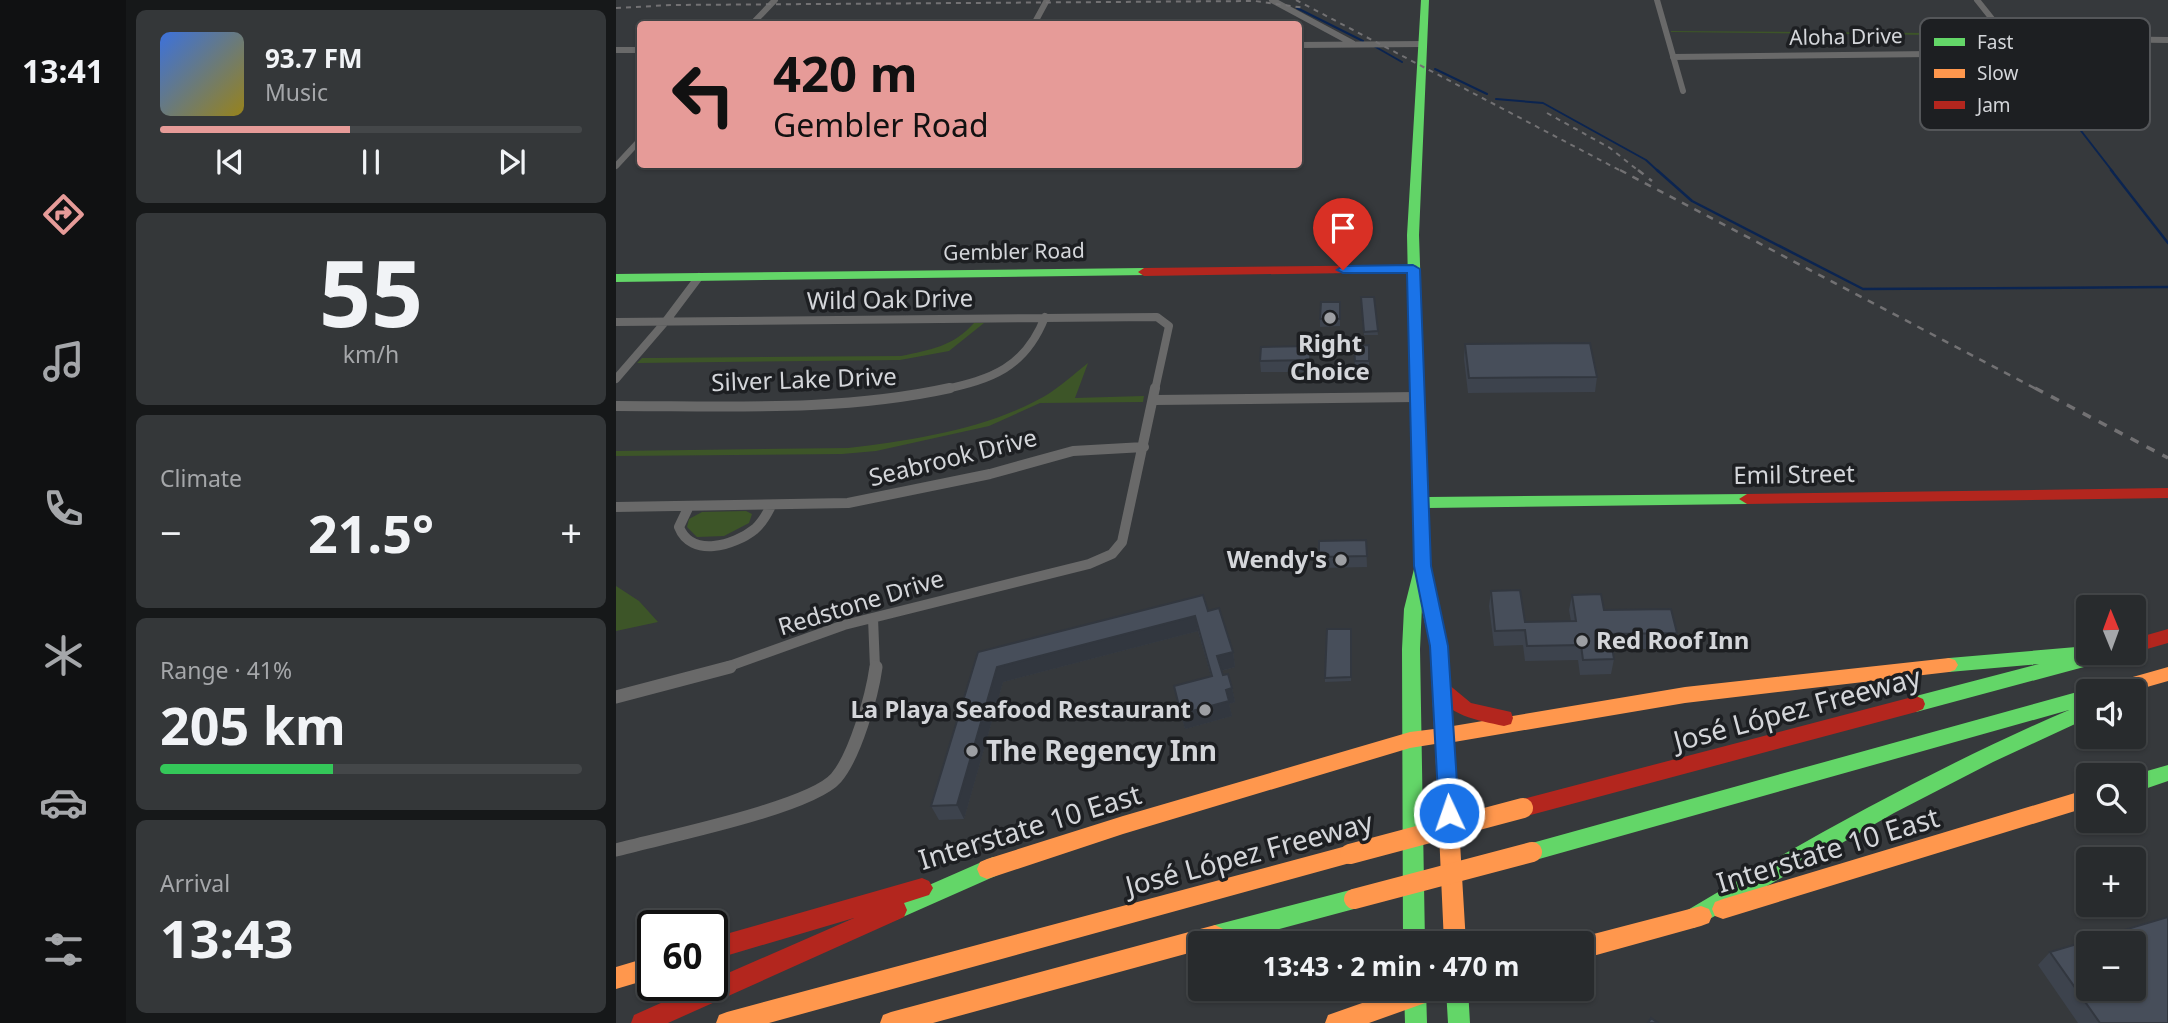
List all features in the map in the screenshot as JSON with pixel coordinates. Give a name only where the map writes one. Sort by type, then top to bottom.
[{"type":"main road","points":[[1425,0],[1413,269],[1420,503],[1422,566],[1439,646],[1454,931]]},
{"type":"main road","name":"Gembler Road","points":[[616,278],[1413,269]]},
{"type":"main road","name":"Emil Street","points":[[1420,503],[2168,493]]},
{"type":"main road","points":[[1414,931],[1410,740],[1413,609],[1422,566]]},
{"type":"main road","points":[[2146,642],[2168,636]]},
{"type":"main road","points":[[1442,689],[1466,710],[1485,716],[1520,720],[1779,682],[2076,654]]},
{"type":"main road","name":"José López Freeway","points":[[727,1023],[1350,854],[2076,662]]},
{"type":"main road","points":[[2146,681],[2168,674]]},
{"type":"main road","points":[[891,1023],[1532,852],[2076,700]]},
{"type":"main road","points":[[1694,918],[1795,857],[2019,739],[2076,715]]},
{"type":"main road","name":"Interstate 10 East","points":[[728,944],[1410,740],[1520,720]]},
{"type":"main road","points":[[2146,780],[2168,773]]},
{"type":"main road","name":"Interstate 10 East","points":[[1594,945],[1694,918],[2076,802]]},
{"type":"main road","points":[[642,1023],[993,867]]},
{"type":"main road","points":[[616,978],[637,972]]},
{"type":"main road","points":[[1336,1023],[1392,1001]]},
{"type":"main road","points":[[1415,1001],[1416,1023]]},
{"type":"main road","points":[[1458,1001],[1459,1023]]},
{"type":"street","points":[[755,21],[775,0]]},
{"type":"street","points":[[1036,21],[1047,0]]},
{"type":"street","points":[[1272,0],[1354,44]]},
{"type":"street","points":[[1657,0],[1683,91]]},
{"type":"street","points":[[1977,0],[1991,18]]},
{"type":"street","points":[[2150,40],[2168,40]]},
{"type":"street","points":[[1302,45],[1423,44]]},
{"type":"street","points":[[616,50],[637,50]]},
{"type":"street","name":"Aloha Drive","points":[[1673,57],[1920,54]]},
{"type":"street","points":[[616,166],[637,143]]},
{"type":"street","points":[[616,379],[666,321],[699,277]]},
{"type":"street","name":"Wild Oak Drive","points":[[616,322],[1146,316],[1163,320],[1169,326],[1155,400]]},
{"type":"street","name":"Silver Lake Drive","points":[[616,406],[873,402],[918,395],[973,383],[1006,369],[1034,343],[1045,317]]},
{"type":"street","points":[[1144,447],[1155,400],[1417,397]]},
{"type":"street","name":"Seabrook Drive","points":[[616,507],[771,506],[871,500],[990,474],[1073,451],[1144,447]]},
{"type":"street","name":"Redstone Drive","points":[[616,697],[744,663],[844,625],[1089,564],[1118,549],[1122,542],[1144,447]]},
{"type":"street","points":[[689,506],[679,527],[681,537],[690,543],[707,546],[746,535],[760,524],[771,506]]},
{"type":"street","points":[[616,850],[795,801],[826,789],[840,771],[874,679],[876,663],[873,618]]},
{"type":"green space","points":[[1671,32],[1920,33],[1920,35]]},
{"type":"green space","points":[[974,323],[984,323],[949,351],[900,360],[637,363],[642,358],[901,356],[950,342]]},
{"type":"green space","points":[[1088,363],[1075,398],[1144,396],[1143,402],[1040,403],[989,426],[876,451],[842,454],[616,456],[616,451],[848,448],[924,437],[974,425],[1023,407],[1051,392]]},
{"type":"green space","points":[[746,511],[752,514],[749,523],[724,536],[697,537],[687,527],[689,519],[702,512]]},
{"type":"green space","points":[[616,586],[639,601],[658,622],[616,631]]},
{"type":"building","points":[[1361,297],[1374,297],[1378,331],[1364,332]]},
{"type":"building","points":[[1321,302],[1340,302],[1340,319],[1320,319]]},
{"type":"building","points":[[1590,343],[1597,377],[1469,378],[1465,344]]},
{"type":"building","points":[[1369,345],[1369,361],[1355,361],[1354,346]]},
{"type":"building","points":[[1311,346],[1310,360],[1260,361],[1261,347]]},
{"type":"building","points":[[1366,540],[1367,556],[1319,557],[1319,541]]},
{"type":"building","points":[[1520,590],[1525,622],[1576,621],[1572,595],[1601,594],[1604,610],[1671,609],[1677,633],[1610,634],[1614,659],[1583,660],[1581,645],[1527,646],[1525,630],[1495,631],[1491,591]]},
{"type":"building","points":[[1203,595],[1208,611],[1219,608],[1233,652],[1217,656],[1223,675],[1228,674],[1232,688],[1226,690],[1229,701],[1181,714],[1174,686],[1212,676],[1195,616],[997,667],[957,805],[931,806],[978,652]]},
{"type":"building","points":[[1327,629],[1351,629],[1351,677],[1325,678]]},
{"type":"building","points":[[2168,917],[2168,1023],[2100,1023],[2085,1001],[2146,1001],[2146,931],[2121,931]]},
{"type":"building","points":[[2076,944],[2076,989],[2050,952]]},
{"type":"waterway","points":[[1297,8],[1363,41]]},
{"type":"waterway","points":[[1374,46],[1402,62]]},
{"type":"waterway","points":[[1435,69],[1487,94]]},
{"type":"waterway","points":[[1496,99],[1543,103],[1646,160],[1659,172]]},
{"type":"waterway","points":[[2080,130],[2113,172]]},
{"type":"waterway","points":[[1657,170],[1692,201],[1863,289],[2168,287]]},
{"type":"waterway","points":[[2111,170],[2168,243]]},
{"type":"railway","points":[[1296,0],[1623,172]]},
{"type":"railway","points":[[616,8],[672,5],[1255,1],[1305,8]]},
{"type":"railway","points":[[1547,113],[1610,148],[1640,172]]},
{"type":"railway","points":[[1620,170],[2038,390]]},
{"type":"railway","points":[[1638,170],[1652,181]]},
{"type":"railway","points":[[2035,388],[2168,458]]},
{"type":"traffic: fast","points":[[1425,0],[1413,235],[1422,566],[1430,605]]},
{"type":"traffic: fast","points":[[616,278],[1144,272]]},
{"type":"traffic: fast","points":[[1420,503],[1747,499]]},
{"type":"traffic: fast","points":[[1414,931],[1411,649],[1413,609],[1420,573]]},
{"type":"traffic: fast","points":[[1949,665],[2076,654]]},
{"type":"traffic: fast","points":[[1916,704],[2076,662]]},
{"type":"traffic: fast","points":[[1532,852],[2076,700]]},
{"type":"traffic: fast","points":[[1694,918],[1887,806],[1986,756],[2076,715]]},
{"type":"traffic: fast","points":[[2146,780],[2168,773]]},
{"type":"traffic: fast","points":[[896,910],[993,867]]},
{"type":"traffic: fast","points":[[1234,931],[1354,899]]},
{"type":"traffic: fast","points":[[1415,1001],[1416,1023]]},
{"type":"traffic: fast","points":[[1458,1001],[1459,1023]]},
{"type":"traffic: slow","points":[[1430,605],[1439,646],[1454,931]]},
{"type":"traffic: slow","points":[[1445,735],[1685,695],[1949,665]]},
{"type":"traffic: slow","points":[[2146,680],[2168,674]]},
{"type":"traffic: slow","points":[[987,869],[1123,825],[1410,740],[1445,735]]},
{"type":"traffic: slow","points":[[1723,909],[2076,802]]},
{"type":"traffic: slow","points":[[1350,854],[1523,808]]},
{"type":"traffic: slow","points":[[1354,899],[1532,852]]},
{"type":"traffic: slow","points":[[727,1023],[1350,854]]},
{"type":"traffic: slow","points":[[1594,945],[1701,916]]},
{"type":"traffic: slow","points":[[891,1023],[1188,943]]},
{"type":"traffic: slow","points":[[616,978],[637,972]]},
{"type":"traffic: slow","points":[[1336,1023],[1399,1001]]},
{"type":"traffic: jam","points":[[1144,272],[1413,269]]},
{"type":"traffic: jam","points":[[1747,499],[2168,493]]},
{"type":"traffic: jam","points":[[2146,642],[2168,636]]},
{"type":"traffic: jam","points":[[1442,689],[1466,710],[1504,718]]},
{"type":"traffic: jam","points":[[1523,808],[1916,704]]},
{"type":"traffic: jam","points":[[728,944],[922,888]]},
{"type":"traffic: jam","points":[[642,1023],[896,910]]},
{"type":"place","name":"Right Choice","points":[[1330,318]]},
{"type":"place","name":"Wendy's","points":[[1341,560]]},
{"type":"place","name":"Red Roof Inn","points":[[1582,641]]},
{"type":"place","name":"La Playa Seafood Restaurant","points":[[1205,710]]},
{"type":"place","name":"The Regency Inn","points":[[972,751]]},
{"type":"route","points":[[1343,270],[1413,269],[1422,566],[1439,646],[1449,813]]}]
